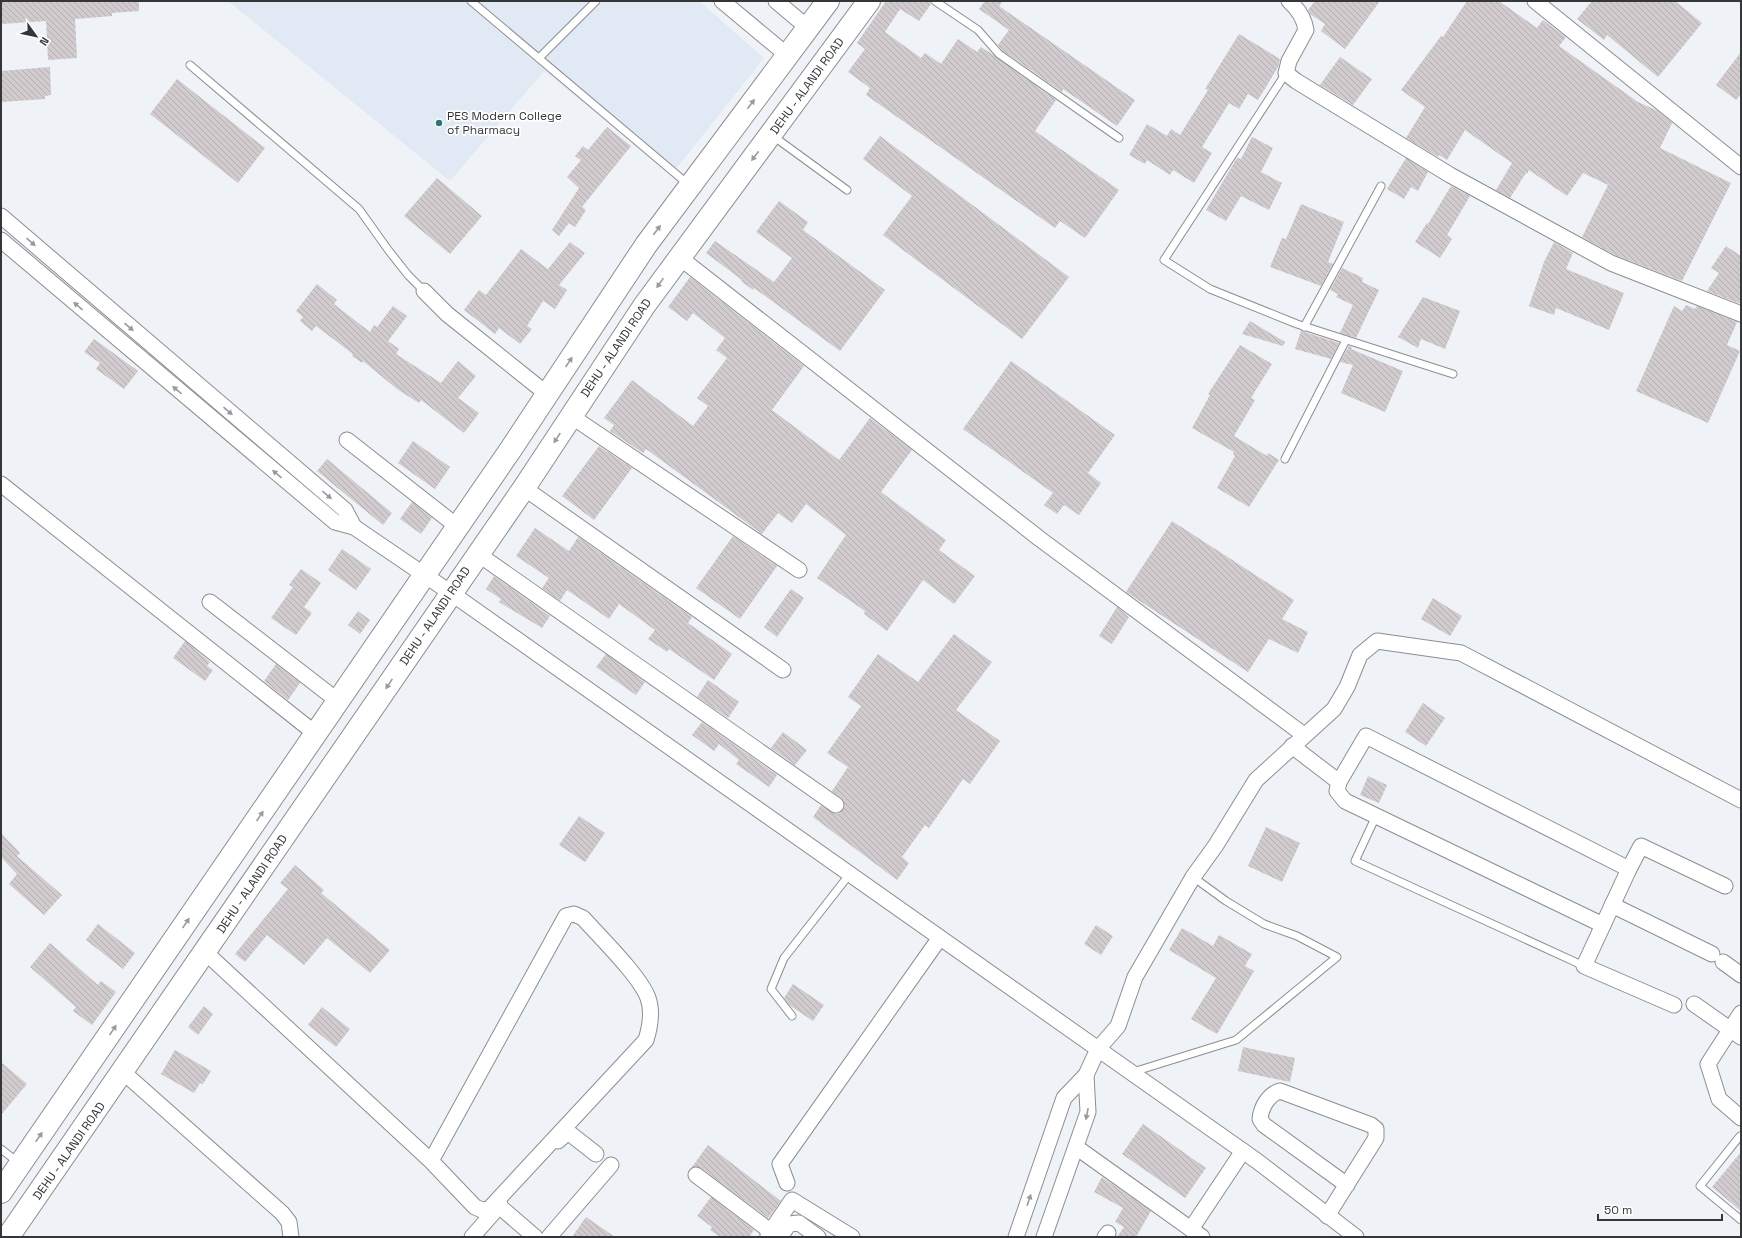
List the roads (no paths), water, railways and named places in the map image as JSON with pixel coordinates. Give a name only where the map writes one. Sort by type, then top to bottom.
[{"type":"main road","points":[[1,1192],[458,527],[646,245],[828,1]]},
{"type":"main road","name":"DEHU - ALANDI ROAD","points":[[8,1237],[524,488],[679,257],[869,1]]},
{"type":"street","points":[[722,1],[787,55]]},
{"type":"street","points":[[776,1],[808,28]]},
{"type":"street","points":[[1288,1],[1296,7],[1304,19],[1306,30],[1289,61],[1286,73],[1303,85],[1450,175],[1604,259],[1741,314]]},
{"type":"street","points":[[1535,1],[1741,167]]},
{"type":"street","points":[[1,216],[268,446],[345,510],[354,527]]},
{"type":"street","points":[[1,240],[335,522],[354,527],[452,593],[939,939],[1242,1151],[1327,1216],[1339,1232],[1356,1237]]},
{"type":"street","points":[[679,257],[1040,539],[1304,735]]},
{"type":"street","points":[[424,291],[447,314],[548,394]]},
{"type":"street","points":[[571,416],[799,570]]},
{"type":"street","points":[[347,440],[458,527]]},
{"type":"street","points":[[258,458],[268,446]]},
{"type":"street","points":[[1,484],[316,734]]},
{"type":"street","points":[[524,488],[783,670]]},
{"type":"street","points":[[478,554],[836,805]]},
{"type":"street","points":[[210,602],[338,701]]},
{"type":"street","points":[[1016,1237],[1064,1098],[1086,1075],[1098,1049],[1118,1026],[1135,977],[1193,877],[1216,845],[1256,780],[1334,709],[1347,687],[1360,655],[1377,641],[1400,643],[1461,653],[1741,800]]},
{"type":"street","points":[[1603,925],[1345,801],[1337,791],[1339,782],[1366,736],[1629,869]]},
{"type":"street","points":[[1292,746],[1339,782]]},
{"type":"street","points":[[1674,1005],[1584,966],[1641,846],[1725,886]]},
{"type":"street","points":[[1612,905],[1717,958],[1741,975]]},
{"type":"street","points":[[205,952],[431,1161],[476,1207],[482,1210],[489,1209],[646,1040],[651,1023],[648,998],[640,983],[583,918],[574,914],[566,916],[431,1161]]},
{"type":"street","points":[[787,1183],[780,1164],[939,939]]},
{"type":"street","points":[[1694,1004],[1736,1033]]},
{"type":"street","points":[[1741,1013],[1736,1033],[1708,1064],[1719,1099],[1741,1118]]},
{"type":"street","points":[[123,1072],[282,1212],[289,1222],[291,1237]]},
{"type":"street","points":[[1044,1237],[1088,1112],[1086,1075]]},
{"type":"street","points":[[1327,1216],[1376,1138],[1376,1129],[1371,1125],[1280,1091],[1275,1092],[1260,1112],[1260,1119],[1264,1125],[1346,1185]]},
{"type":"street","points":[[472,1237],[566,1132],[571,1133],[596,1154]]},
{"type":"street","points":[[1076,1147],[1197,1233],[1242,1151]]},
{"type":"street","points":[[549,1237],[611,1165]]},
{"type":"street","points":[[696,1175],[773,1234]]},
{"type":"street","points":[[773,1234],[792,1200],[852,1237]]},
{"type":"street","points":[[499,1206],[535,1237]]},
{"type":"street","points":[[773,1234],[789,1224],[799,1223],[818,1237]]},
{"type":"lane","points":[[470,1],[690,186]]},
{"type":"lane","points":[[539,58],[596,1]]},
{"type":"lane","points":[[935,1],[978,30],[999,54],[1119,138]]},
{"type":"lane","points":[[190,65],[359,209],[408,275],[424,291]]},
{"type":"lane","points":[[1286,73],[1164,260],[1210,289],[1304,326],[1453,374]]},
{"type":"lane","points":[[771,135],[847,190]]},
{"type":"lane","points":[[1304,326],[1381,186]]},
{"type":"lane","points":[[1285,459],[1346,340]]},
{"type":"lane","points":[[1376,816],[1355,861],[1584,966]]},
{"type":"lane","points":[[792,1016],[771,989],[784,958],[849,875]]},
{"type":"lane","points":[[1130,1073],[1236,1040],[1338,957],[1297,936],[1264,924],[1226,901],[1193,877]]},
{"type":"lane","points":[[1740,1136],[1700,1186],[1741,1220]]},
{"type":"lane","points":[[1,1149],[21,1164]]},
{"type":"place","name":"PES Modern College of Pharmacy","points":[[439,123]]}]
